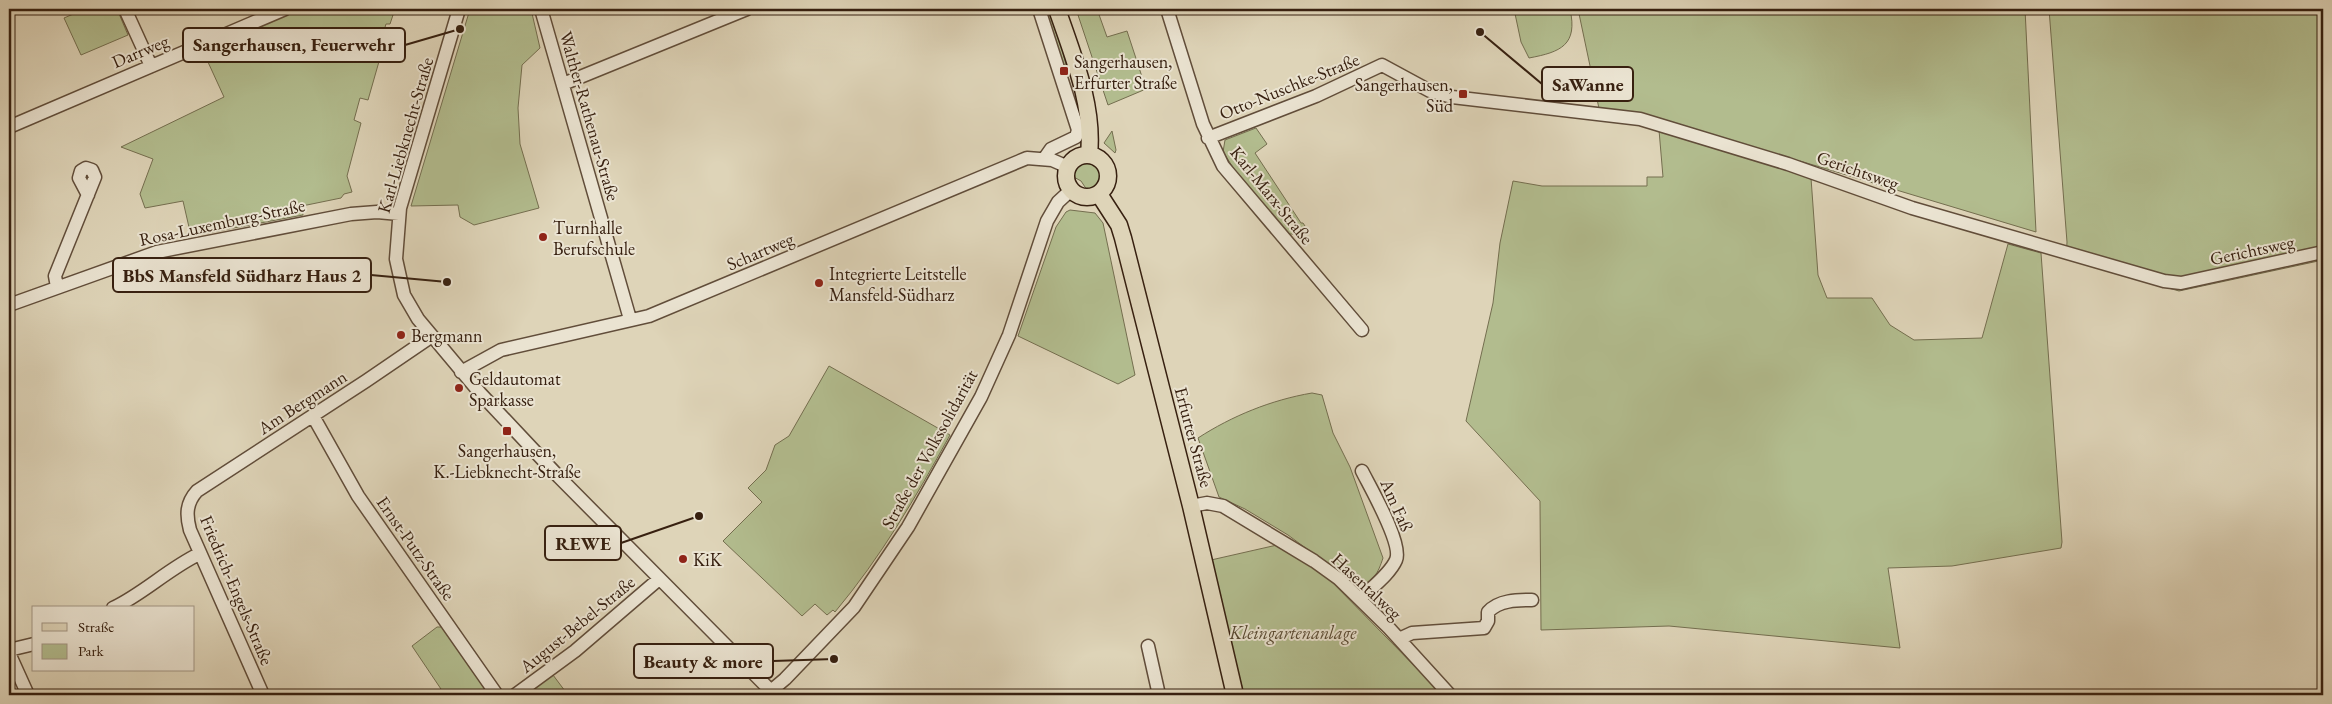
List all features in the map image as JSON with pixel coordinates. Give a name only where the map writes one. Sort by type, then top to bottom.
[{"type":"main road","points":[[1057,9],[1087,106],[1091,128],[1089,155]]},
{"type":"main road","points":[[1089,155],[1102,162],[1108,171],[1107,184],[1098,194],[1084,197],[1071,190],[1066,179],[1068,167],[1075,159],[1089,155]]},
{"type":"main road","name":"Erfurter Straße","points":[[1098,194],[1116,220],[1124,238],[1191,506],[1235,695]]},
{"type":"street","points":[[125,9],[151,66]]},
{"type":"street","name":"Darrweg","points":[[9,127],[285,9]]},
{"type":"street","name":"Karl-Liebknecht-Straße","points":[[459,9],[399,214],[395,252],[399,280],[408,304],[461,372],[559,477],[771,694]]},
{"type":"street","name":"Walther-Rathenau-Straße","points":[[541,9],[630,319]]},
{"type":"street","points":[[563,84],[747,9]]},
{"type":"street","points":[[1039,9],[1078,130],[1074,138],[1051,148],[1044,159]]},
{"type":"street","name":"Karl-Marx-Straße","points":[[1167,9],[1208,138],[1223,166],[1362,330]]},
{"type":"street","name":"Otto-Nuschke-Straße","points":[[1208,138],[1316,96],[1382,65]]},
{"type":"street","name":"Gerichtsweg","points":[[1382,65],[1430,91],[1452,97],[1640,119],[1788,164],[1931,214],[2164,280],[2181,283],[2323,252]]},
{"type":"street","name":"Schartweg","points":[[461,372],[476,362],[501,350],[654,314],[1021,160],[1030,158],[1044,159],[1068,167]]},
{"type":"street","name":"Straße der Volkssolidarität","points":[[771,694],[854,606],[908,527],[981,397],[1010,334],[1047,221],[1058,202],[1071,190]]},
{"type":"street","points":[[57,287],[55,276],[88,195]]},
{"type":"street","name":"Rosa-Luxemburg-Straße","points":[[9,305],[135,259],[179,247],[351,214],[377,212],[399,214]]},
{"type":"street","name":"Am Bergmann","points":[[191,497],[197,491],[432,336]]},
{"type":"street","name":"Ernst-Putz-Straße","points":[[312,416],[358,496],[497,695]]},
{"type":"street","name":"Am Faß","points":[[1360,599],[1392,566],[1398,555],[1393,538],[1362,471]]},
{"type":"street","name":"Friedrich-Engels-Straße","points":[[191,497],[187,513],[188,522],[200,554],[263,695]]},
{"type":"street","name":"Hasentalweg","points":[[1191,506],[1212,503],[1236,513],[1314,561],[1360,599],[1450,695]]},
{"type":"street","points":[[117,606],[128,601],[146,586],[200,554]]},
{"type":"street","name":"August-Bebel-Straße","points":[[515,695],[582,646],[659,579]]},
{"type":"street","points":[[1399,639],[1412,633],[1484,628],[1488,621],[1488,612],[1492,608],[1515,600],[1532,600]]},
{"type":"street","points":[[28,695],[9,651],[32,645]]},
{"type":"street","points":[[1148,646],[1159,695]]},
{"type":"green space","points":[[85,9],[117,9],[128,35],[81,55],[64,18]]},
{"type":"green space","points":[[296,9],[395,9],[390,24],[386,24],[378,50],[382,51],[368,100],[360,98],[354,120],[361,123],[347,176],[352,192],[344,194],[341,198],[302,206],[303,215],[191,236],[183,201],[145,208],[140,194],[153,159],[121,147],[224,97],[202,49]]},
{"type":"green space","points":[[470,9],[531,9],[540,48],[522,65],[518,108],[520,144],[539,208],[474,225],[460,217],[458,205],[411,206]]},
{"type":"green space","points":[[1044,9],[1052,9],[1066,65],[1062,66]]},
{"type":"green space","points":[[1076,9],[1097,9],[1107,37],[1127,31],[1146,89],[1108,105]]},
{"type":"green space","points":[[1514,9],[1570,9],[1572,21],[1569,39],[1565,45],[1550,53],[1529,58],[1521,42]]},
{"type":"green space","points":[[1578,9],[2025,9],[2036,232],[1800,161],[1811,178],[1818,275],[1827,298],[1872,298],[1890,325],[1914,340],[1982,338],[2008,244],[2041,253],[2061,548],[1952,566],[1888,568],[1900,648],[1669,626],[1541,630],[1540,501],[1466,421],[1493,303],[1500,243],[1513,181],[1542,186],[1647,186],[1647,177],[1663,177],[1659,130],[1637,122],[1601,118]]},
{"type":"green space","points":[[2049,9],[2323,9],[2323,260],[2179,291],[2066,259],[2067,242]]},
{"type":"green space","points":[[1256,128],[1267,144],[1255,153],[1301,223],[1307,229],[1299,234],[1289,234],[1238,175],[1223,152],[1225,140]]},
{"type":"green space","points":[[1112,131],[1116,150],[1115,153],[1104,143]]},
{"type":"green space","points":[[1086,162],[1097,166],[1101,177],[1098,185],[1087,190],[1081,181],[1072,176],[1076,167]]},
{"type":"green space","points":[[1070,210],[1095,213],[1103,223],[1135,375],[1118,384],[1018,336],[1056,227],[1066,212]]},
{"type":"green space","points":[[829,366],[950,435],[883,548],[835,612],[833,610],[827,615],[815,604],[802,616],[723,541],[762,502],[748,488],[766,470],[775,445],[789,436]]},
{"type":"green space","points":[[1312,393],[1322,395],[1333,433],[1350,467],[1383,558],[1375,576],[1368,582],[1357,586],[1288,535],[1245,509],[1219,497],[1198,438],[1252,410]]},
{"type":"green space","name":"Kleingartenanlage","points":[[1277,545],[1327,577],[1443,695],[1244,695],[1211,560]]},
{"type":"green space","points":[[437,627],[442,627],[491,695],[445,695],[412,646]]},
{"type":"green space","points":[[553,675],[568,695],[524,695]]},
{"type":"place","name":"Sangerhausen, Feuerwehr","points":[[460,29]]},
{"type":"place","name":"SaWanne","points":[[1480,32]]},
{"type":"place","name":"Sangerhausen, Erfurter Straße","points":[[1064,71]]},
{"type":"place","name":"Sangerhausen, Süd","points":[[1463,94]]},
{"type":"place","name":"Turnhalle Berufschule","points":[[543,237]]},
{"type":"place","name":"BbS Mansfeld Südharz Haus 2","points":[[447,282]]},
{"type":"place","name":"Integrierte Leitstelle Mansfeld-Südharz","points":[[819,283]]},
{"type":"place","name":"Bergmann","points":[[401,335]]},
{"type":"place","name":"Geldautomat Sparkasse","points":[[459,388]]},
{"type":"place","name":"Sangerhausen, K.-Liebknecht-Straße","points":[[507,431]]},
{"type":"place","name":"REWE","points":[[699,516]]},
{"type":"place","name":"KiK","points":[[683,559]]},
{"type":"place","name":"Beauty & more","points":[[834,659]]}]
